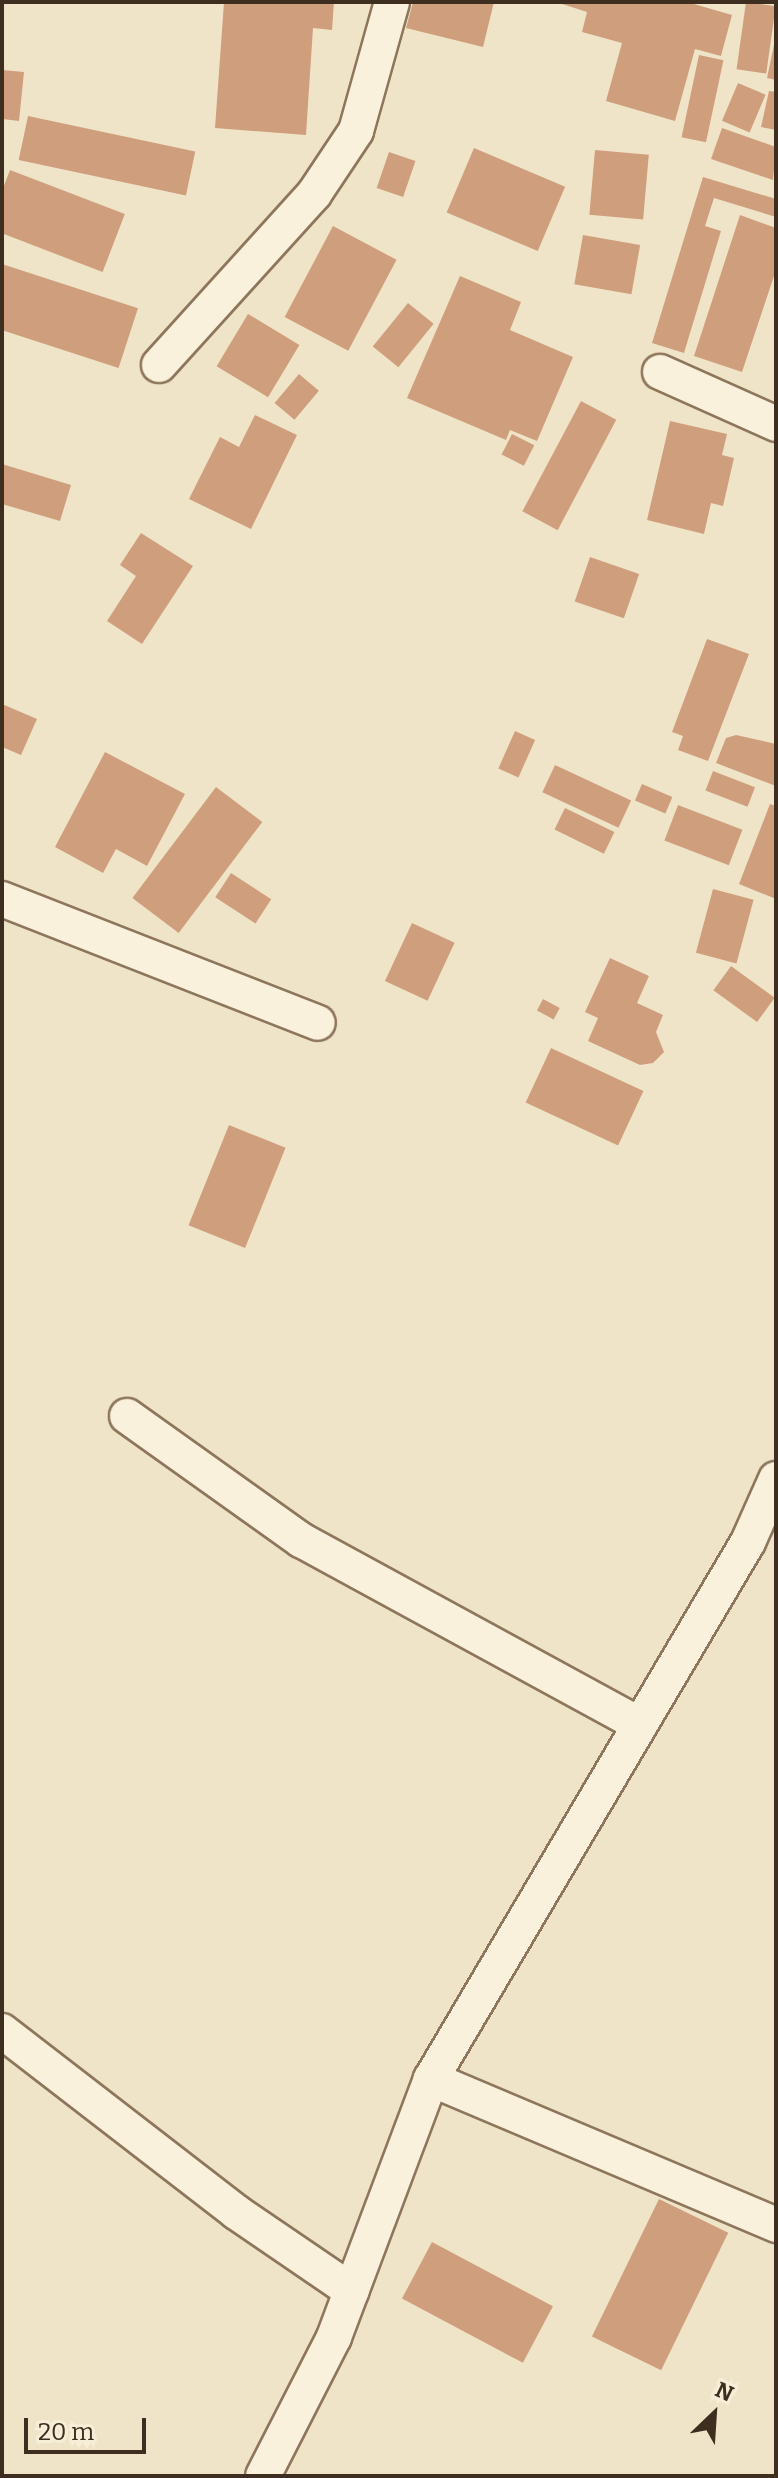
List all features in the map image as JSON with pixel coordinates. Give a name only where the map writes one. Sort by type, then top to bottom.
[{"type":"street","points":[[159,365],[314,194],[356,131],[392,2]]},
{"type":"street","points":[[660,372],[776,424]]},
{"type":"street","points":[[2,899],[318,1023]]},
{"type":"street","points":[[127,1416],[301,1540],[640,1725]]},
{"type":"street","points":[[263,2476],[295,2423],[352,2291],[431,2079],[568,1837],[640,1725],[776,1479]]},
{"type":"street","points":[[2,2031],[236,2212],[352,2291]]},
{"type":"street","points":[[431,2079],[776,2225]]},
{"type":"building","points":[[224,2],[334,2],[332,30],[313,28],[306,135],[215,128]]},
{"type":"building","points":[[413,2],[494,2],[483,47],[406,28]]},
{"type":"building","points":[[556,2],[687,2],[732,15],[721,56],[695,49],[675,121],[606,101],[622,43],[582,32],[587,12]]},
{"type":"building","points":[[746,2],[776,6],[766,74],[737,69]]},
{"type":"building","points":[[776,40],[776,80],[767,78]]},
{"type":"building","points":[[699,55],[723,60],[706,142],[682,137]]},
{"type":"building","points":[[2,70],[24,72],[19,121],[2,119]]},
{"type":"building","points":[[738,83],[766,95],[750,132],[722,121]]},
{"type":"building","points":[[769,91],[776,92],[776,130],[761,127]]},
{"type":"building","points":[[28,116],[195,152],[186,196],[19,160]]},
{"type":"building","points":[[722,128],[776,147],[773,180],[711,159]]},
{"type":"building","points":[[474,148],[565,187],[538,251],[447,212]]},
{"type":"building","points":[[595,150],[649,155],[643,219],[589,215]]},
{"type":"building","points":[[389,152],[415,161],[403,197],[377,188]]},
{"type":"building","points":[[10,170],[125,214],[103,272],[2,233],[2,191]]},
{"type":"building","points":[[703,177],[776,199],[776,217],[714,198],[705,226],[721,231],[684,353],[652,343]]},
{"type":"building","points":[[740,215],[776,228],[776,270],[742,372],[694,356]]},
{"type":"building","points":[[333,226],[397,260],[348,351],[285,317]]},
{"type":"building","points":[[583,235],[640,245],[631,294],[574,284]]},
{"type":"building","points":[[2,264],[138,308],[119,368],[2,330]]},
{"type":"building","points":[[460,276],[521,302],[510,330],[573,357],[537,441],[510,430],[506,440],[407,398]]},
{"type":"building","points":[[408,303],[434,324],[398,367],[373,347]]},
{"type":"building","points":[[248,314],[299,345],[268,397],[217,366]]},
{"type":"building","points":[[299,374],[319,391],[294,420],[275,403]]},
{"type":"building","points":[[581,401],[616,420],[558,530],[522,511]]},
{"type":"building","points":[[255,415],[297,435],[251,529],[189,499],[220,437],[239,447]]},
{"type":"building","points":[[670,421],[727,434],[722,455],[734,458],[723,506],[711,503],[704,534],[647,520]]},
{"type":"building","points":[[512,434],[534,445],[524,466],[502,454]]},
{"type":"building","points":[[2,464],[71,485],[60,521],[2,504]]},
{"type":"building","points":[[141,533],[193,566],[142,644],[107,621],[136,576],[120,565]]},
{"type":"building","points":[[590,557],[639,574],[624,618],[575,601]]},
{"type":"building","points":[[707,639],[749,654],[708,761],[678,750],[683,736],[672,732]]},
{"type":"building","points":[[2,704],[37,719],[21,755],[2,747]]},
{"type":"building","points":[[515,731],[535,740],[518,777],[498,768]]},
{"type":"building","points":[[736,735],[776,744],[776,786],[716,763],[726,738]]},
{"type":"building","points":[[105,752],[185,794],[147,866],[116,849],[103,873],[55,847]]},
{"type":"building","points":[[555,765],[631,800],[618,828],[542,792]]},
{"type":"building","points":[[713,771],[755,787],[747,807],[705,791]]},
{"type":"building","points":[[642,784],[672,797],[665,813],[635,801]]},
{"type":"building","points":[[216,787],[262,822],[179,933],[132,898]]},
{"type":"building","points":[[770,804],[776,806],[776,899],[739,884]]},
{"type":"building","points":[[678,805],[742,830],[729,865],[664,840]]},
{"type":"building","points":[[565,808],[614,832],[604,854],[554,830]]},
{"type":"building","points":[[231,873],[271,899],[255,923],[215,897]]},
{"type":"building","points":[[713,889],[754,900],[736,964],[696,953]]},
{"type":"building","points":[[412,923],[455,943],[428,1001],[385,981]]},
{"type":"building","points":[[610,958],[649,976],[637,1003],[663,1015],[656,1032],[664,1052],[653,1063],[640,1065],[588,1041],[598,1018],[585,1012]]},
{"type":"building","points":[[731,966],[775,998],[757,1022],[713,990]]},
{"type":"building","points":[[543,999],[560,1008],[554,1019],[537,1010]]},
{"type":"building","points":[[551,1048],[643,1091],[618,1145],[526,1102]]},
{"type":"building","points":[[229,1125],[286,1148],[245,1248],[189,1225]]},
{"type":"building","points":[[659,2199],[728,2233],[661,2370],[592,2337]]},
{"type":"building","points":[[432,2242],[553,2306],[523,2363],[402,2299]]}]
